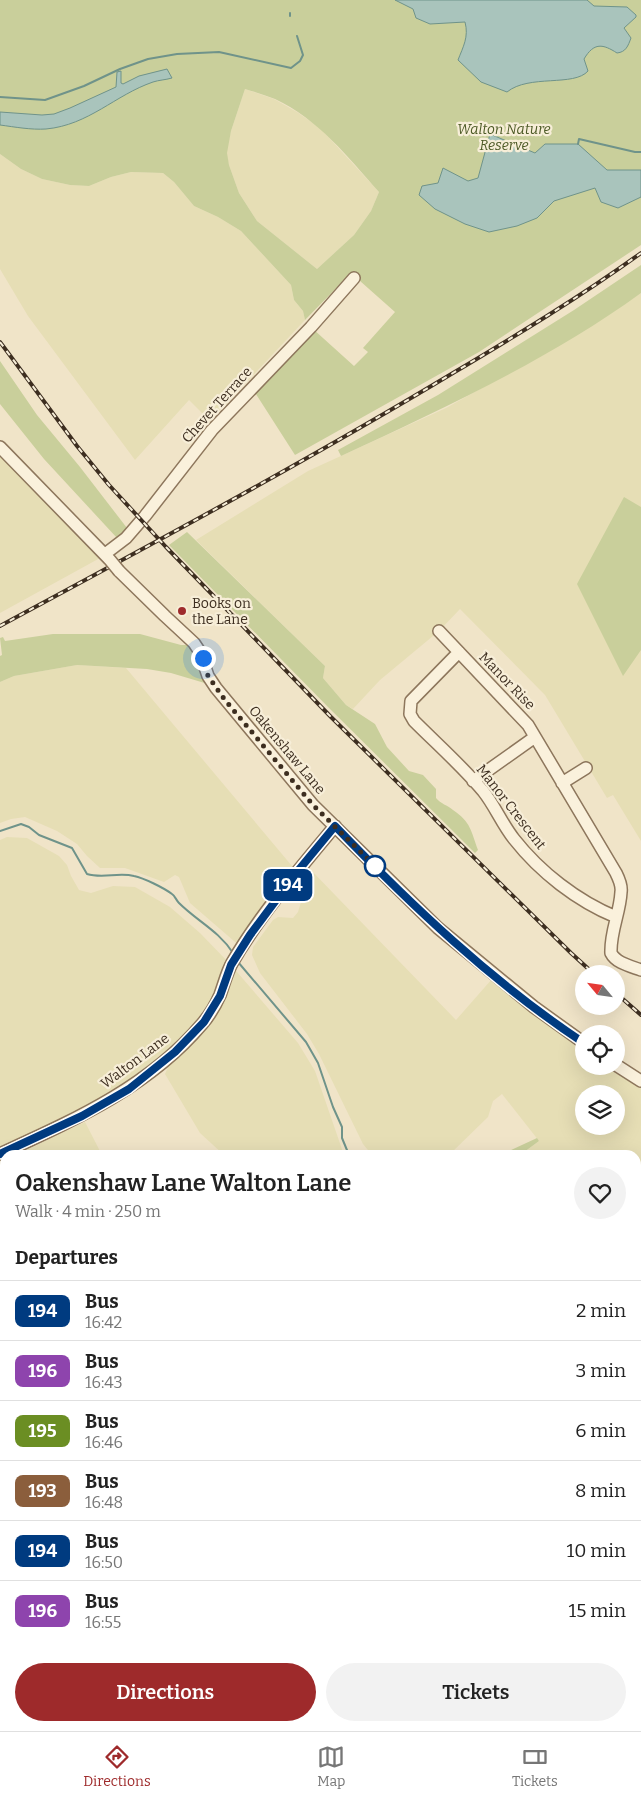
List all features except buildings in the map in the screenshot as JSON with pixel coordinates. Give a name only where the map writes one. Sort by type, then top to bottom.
[{"type":"street","name":"Chevet Terrace","points":[[107,557],[145,516],[212,430],[311,327],[354,278]]},
{"type":"street","name":"Oakenshaw Lane","points":[[0,447],[164,616],[194,643],[200,652],[208,676],[220,694],[313,805],[438,928],[534,1007],[575,1037]]},
{"type":"street","name":"Manor Rise","points":[[439,631],[520,715],[535,737],[620,882],[622,891],[611,947],[613,958],[641,970]]},
{"type":"street","name":"Manor Crescent","points":[[459,652],[411,702],[410,714],[414,721],[490,800],[513,838],[532,859],[558,883],[598,909],[616,916]]},
{"type":"street","points":[[473,781],[535,737]]},
{"type":"street","points":[[562,783],[586,768]]},
{"type":"street","name":"Walton Lane","points":[[9,1150],[82,1116],[129,1089],[175,1052],[204,1022],[220,996],[236,957],[292,879],[335,826]]},
{"type":"street","points":[[625,1071],[641,1081]]},
{"type":"shaded area","points":[[245,89],[274,99],[320,128],[379,192],[371,211],[354,235],[317,269],[257,221],[239,193],[226,153]]},
{"type":"shaded area","points":[[0,154],[21,169],[42,179],[70,185],[89,186],[111,177],[131,172],[163,173],[174,182],[194,206],[218,217],[241,231],[291,285],[294,300],[303,311],[305,320],[209,420],[189,400],[135,460],[28,316],[0,269]]},
{"type":"shaded area","points":[[641,293],[641,841],[613,795],[607,798],[545,695],[460,609],[439,631],[380,680],[353,709],[346,705],[323,678],[325,666],[196,540],[308,471],[446,408],[564,342]]},
{"type":"shaded area","points":[[0,453],[100,558],[0,613]]},
{"type":"shaded area","points":[[77,665],[126,668],[297,872],[242,948],[190,903],[179,877],[175,875],[164,882],[125,868],[100,868],[77,844],[57,831],[25,817],[0,823],[0,682],[14,676]]},
{"type":"shaded area","points":[[7,837],[27,838],[59,856],[67,865],[79,890],[91,893],[113,886],[135,887],[170,907],[200,933],[231,965],[298,1043],[315,1071],[342,1150],[219,1150],[200,1133],[165,1074],[174,1054],[129,1089],[8,1150],[0,1150],[0,840]]},
{"type":"shaded area","points":[[308,867],[456,1020],[492,979],[575,1037],[575,1075],[625,1075],[625,1071],[641,1081],[641,1150],[527,1150],[539,1141],[502,1094],[493,1101],[488,1117],[454,1150],[368,1150],[363,1144],[319,1054],[307,1034],[260,973],[252,955],[253,947],[273,920],[278,917],[293,918],[298,912],[301,902],[294,895],[293,890]]},
{"type":"shaded area","points":[[85,1122],[99,1150],[26,1150]]},
{"type":"green space","name":"Walton Nature Reserve","points":[[0,0],[641,0],[641,245],[479,352],[295,455],[254,391],[313,329],[354,366],[368,352],[363,348],[395,312],[351,273],[305,320],[303,311],[294,300],[291,285],[241,231],[218,217],[194,206],[174,182],[163,173],[131,172],[111,177],[89,186],[70,185],[42,179],[21,169],[0,154]],"holes":[[[245,89],[275,99],[305,117],[332,140],[379,192],[371,211],[354,235],[317,269],[257,221],[239,193],[229,165],[227,153],[231,131]]]},
{"type":"green space","points":[[641,265],[641,293],[570,340],[495,382],[341,456],[338,450],[438,395],[574,310]]},
{"type":"green space","points":[[0,361],[37,415],[127,528],[117,538],[44,459],[0,404]]},
{"type":"green space","points":[[624,497],[641,507],[641,650],[623,676],[577,584]]},
{"type":"green space","points":[[187,532],[325,666],[323,678],[346,705],[375,724],[387,747],[409,771],[423,775],[436,789],[436,798],[464,819],[470,827],[478,850],[475,853],[169,545]]},
{"type":"green space","points":[[53,634],[140,634],[181,645],[189,645],[208,684],[171,673],[147,669],[77,665],[14,676],[0,682],[0,656],[2,655],[0,638],[3,637],[5,641]]},
{"type":"green space","points":[[537,1138],[539,1141],[527,1150],[511,1150]]},
{"type":"water","points":[[395,0],[587,0],[594,6],[627,7],[636,17],[624,28],[631,38],[625,50],[617,53],[603,46],[595,47],[584,59],[588,71],[581,76],[562,80],[527,83],[507,92],[481,82],[458,60],[466,37],[465,22],[430,24],[416,18],[413,9]]},
{"type":"water","points":[[167,69],[172,78],[155,81],[139,88],[76,122],[46,129],[0,125],[0,112],[42,115],[54,114],[70,108],[116,87],[117,72],[121,71],[121,83],[123,84],[139,76]]},
{"type":"water","points":[[490,134],[535,153],[545,144],[578,144],[607,170],[641,170],[641,197],[618,208],[601,202],[595,188],[554,201],[537,218],[517,226],[489,232],[465,224],[435,209],[419,195],[422,186],[438,183],[443,168],[468,181],[478,178]]},
{"type":"waterway","points":[[0,97],[45,100],[148,59],[177,54],[219,52],[291,68],[300,61],[303,55],[297,36]]},
{"type":"waterway","points":[[578,144],[579,139],[641,152]]},
{"type":"waterway","points":[[0,831],[21,824],[29,827],[39,835],[72,848],[87,874],[99,876],[128,875],[159,886],[173,895],[178,902],[215,932],[233,953]]},
{"type":"waterway","points":[[238,962],[306,1042],[318,1063],[342,1127],[342,1138],[347,1150]]},
{"type":"railway","points":[[0,626],[341,439],[548,315],[641,253]]},
{"type":"railway","points":[[0,342],[77,446],[109,485],[166,547],[331,717],[584,965]]},
{"type":"railway","points":[[625,1001],[641,1015]]},
{"type":"bus line","name":"194","points":[[9,1150],[82,1116],[129,1089],[175,1052],[204,1022],[220,996],[231,965],[250,935],[297,872],[335,826],[438,928],[534,1007],[575,1037]]},
{"type":"place","name":"Books on the Lane","points":[[182,611]]},
{"type":"route","points":[[203,658],[208,676],[225,700],[313,805],[377,868],[375,866]]}]
